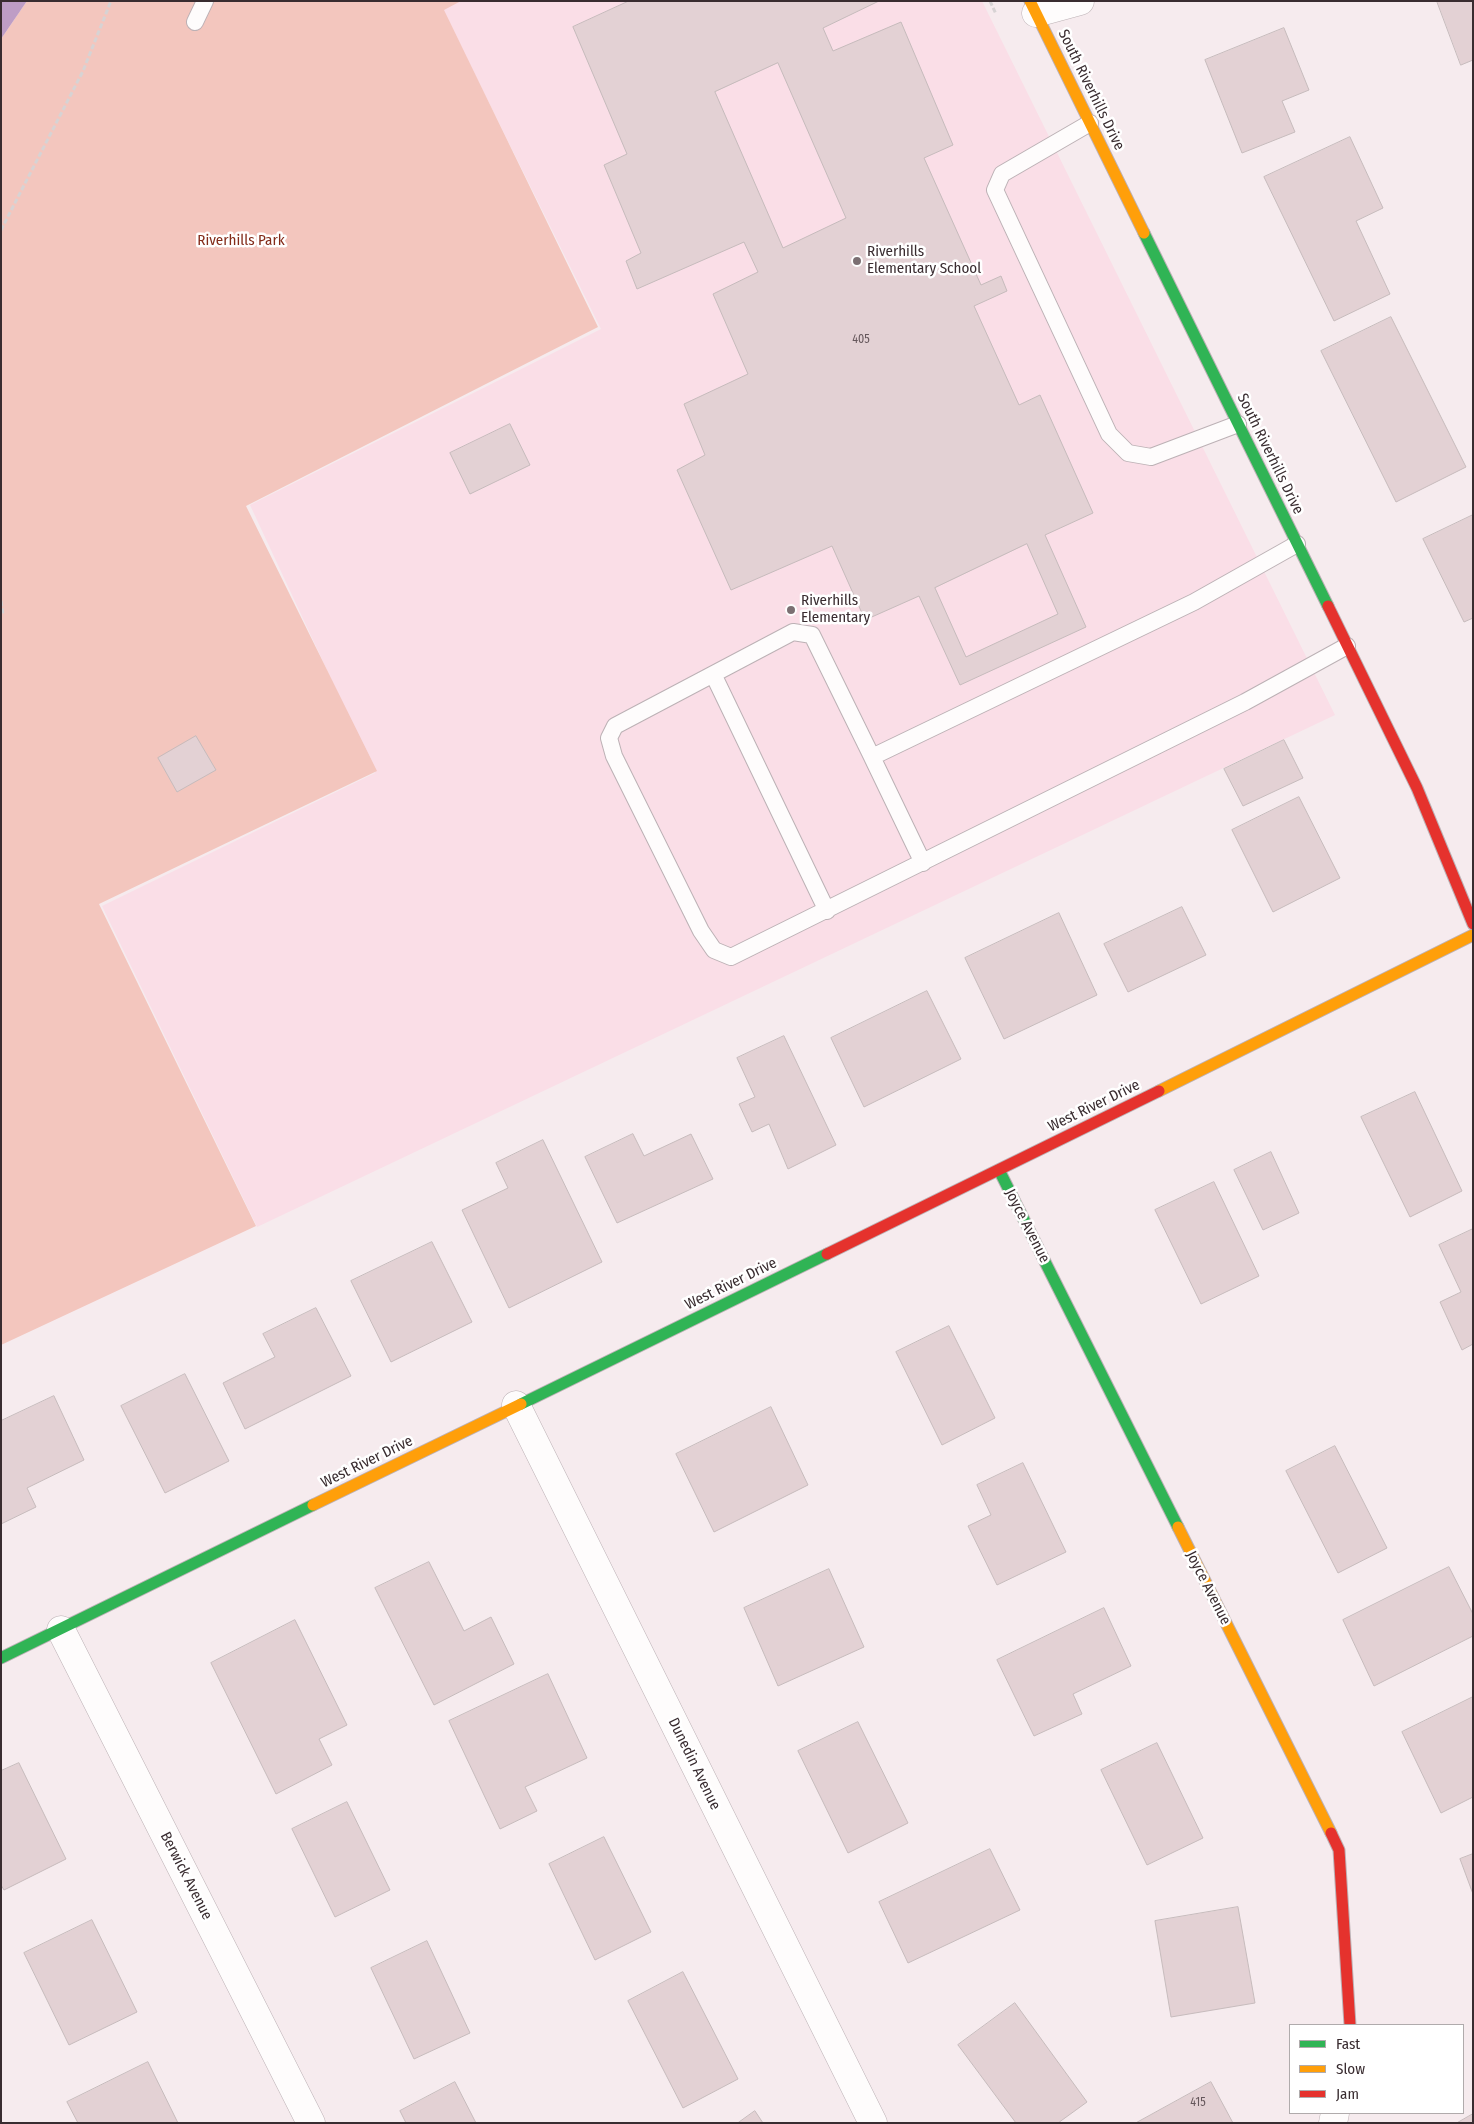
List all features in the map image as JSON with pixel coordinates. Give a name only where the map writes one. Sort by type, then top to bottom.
[{"type":"street","points":[[1033,7],[1080,1]]},
{"type":"street","name":"South Riverhills Drive","points":[[1033,7],[1417,788],[1473,924]]},
{"type":"street","name":"West River Drive","points":[[1,1658],[999,1170],[1473,935]]},
{"type":"street","name":"Joyce Avenue","points":[[999,1170],[1339,1850],[1350,2024]]},
{"type":"street","name":"Dunedin Avenue","points":[[516,1405],[872,2123]]},
{"type":"street","name":"Berwick Avenue","points":[[61,1630],[311,2123]]},
{"type":"lane","points":[[195,22],[205,1]]},
{"type":"lane","points":[[1090,123],[1002,174],[995,190],[1109,434],[1128,453],[1150,457],[1238,424]]},
{"type":"lane","points":[[872,757],[1194,602],[1297,544]]},
{"type":"lane","points":[[923,863],[812,635],[793,632],[714,676],[616,726],[609,738],[614,756],[701,931],[714,950],[731,957],[827,911],[923,863],[1245,702],[1347,646]]},
{"type":"lane","points":[[714,676],[827,911]]},
{"type":"path","points":[[1,230],[83,71],[111,1]]},
{"type":"path","points":[[1,600],[3,614]]},
{"type":"shaded area","points":[[1,1],[27,1],[1,39]]},
{"type":"shaded area","name":"Riverhills Elementary","points":[[456,1],[982,1],[1335,715],[257,1227],[102,906],[375,773],[250,505],[601,329],[442,8]]},
{"type":"green space","name":"Riverhills Park","points":[[27,1],[461,1],[444,10],[598,327],[246,506],[377,771],[99,904],[256,1226],[1,1345],[1,39]]},
{"type":"building","points":[[629,1],[879,1],[823,28],[833,51],[901,22],[953,145],[924,158],[981,285],[1001,276],[1007,291],[974,306],[1019,405],[1040,395],[1093,513],[1045,535],[1086,627],[960,685],[919,596],[865,620],[832,546],[731,590],[677,470],[705,455],[684,404],[748,374],[713,294],[758,272],[744,242],[637,289],[626,261],[641,253],[604,165],[627,154],[573,27]],"holes":[[[778,63],[846,218],[783,248],[715,92]],[[1027,544],[1058,614],[966,657],[935,588]]]},
{"type":"building","points":[[1437,1],[1473,1],[1473,60],[1461,65]]},
{"type":"building","points":[[1284,28],[1309,90],[1282,101],[1295,132],[1242,153],[1205,60]]},
{"type":"building","points":[[1350,137],[1383,208],[1356,221],[1390,294],[1334,321],[1264,177]]},
{"type":"building","points":[[1391,317],[1466,467],[1396,502],[1321,351]]},
{"type":"building","points":[[510,424],[530,465],[470,494],[450,453]]},
{"type":"building","points":[[1473,515],[1473,618],[1464,622],[1423,539]]},
{"type":"building","points":[[196,736],[216,770],[177,792],[158,758]]},
{"type":"building","points":[[1284,740],[1303,778],[1243,806],[1224,769]]},
{"type":"building","points":[[1299,797],[1340,878],[1273,912],[1232,830]]},
{"type":"building","points":[[1182,907],[1206,955],[1128,992],[1104,944]]},
{"type":"building","points":[[1059,913],[1097,995],[1004,1039],[965,958]]},
{"type":"building","points":[[927,991],[961,1059],[864,1107],[831,1038]]},
{"type":"building","points":[[784,1036],[836,1145],[788,1169],[769,1124],[752,1132],[739,1104],[755,1097],[737,1058]]},
{"type":"building","points":[[1415,1092],[1462,1191],[1410,1217],[1361,1117]]},
{"type":"building","points":[[633,1134],[644,1156],[691,1134],[713,1179],[617,1223],[585,1157]]},
{"type":"building","points":[[543,1140],[602,1262],[509,1308],[462,1210],[508,1188],[496,1163]]},
{"type":"building","points":[[1271,1152],[1299,1213],[1263,1230],[1234,1170]]},
{"type":"building","points":[[1214,1182],[1259,1276],[1201,1304],[1155,1210]]},
{"type":"building","points":[[1473,1229],[1473,1344],[1462,1350],[1440,1302],[1461,1292],[1439,1245]]},
{"type":"building","points":[[432,1242],[472,1322],[391,1362],[351,1281]]},
{"type":"building","points":[[316,1308],[351,1376],[245,1429],[223,1383],[275,1357],[263,1334]]},
{"type":"building","points":[[949,1326],[995,1418],[942,1445],[896,1352]]},
{"type":"building","points":[[185,1374],[229,1461],[165,1493],[121,1406]]},
{"type":"building","points":[[54,1396],[84,1460],[27,1488],[36,1507],[1,1524],[1,1421]]},
{"type":"building","points":[[771,1407],[808,1485],[714,1532],[676,1454]]},
{"type":"building","points":[[1335,1446],[1387,1548],[1338,1573],[1286,1471]]},
{"type":"building","points":[[1023,1463],[1066,1552],[997,1585],[968,1526],[991,1515],[977,1485]]},
{"type":"building","points":[[429,1562],[464,1631],[491,1617],[514,1664],[434,1705],[375,1588]]},
{"type":"building","points":[[1449,1567],[1473,1614],[1473,1636],[1374,1686],[1343,1620]]},
{"type":"building","points":[[829,1569],[864,1647],[778,1686],[744,1608]]},
{"type":"building","points":[[1104,1608],[1131,1666],[1073,1694],[1082,1714],[1034,1736],[997,1660]]},
{"type":"building","points":[[295,1620],[347,1725],[319,1739],[332,1765],[276,1794],[211,1663]]},
{"type":"building","points":[[548,1674],[587,1758],[525,1787],[537,1811],[500,1829],[449,1721]]},
{"type":"building","points":[[1473,1697],[1473,1797],[1441,1813],[1402,1732]]},
{"type":"building","points":[[858,1722],[908,1823],[848,1853],[798,1751]]},
{"type":"building","points":[[1157,1743],[1203,1838],[1147,1865],[1101,1770]]},
{"type":"building","points":[[19,1763],[66,1859],[4,1890],[1,1885],[1,1771]]},
{"type":"building","points":[[347,1802],[390,1890],[335,1917],[292,1829]]},
{"type":"building","points":[[604,1837],[651,1932],[595,1960],[549,1864]]},
{"type":"building","points":[[990,1849],[1020,1910],[908,1963],[879,1902]]},
{"type":"building","points":[[1473,1854],[1473,1894],[1460,1859]]},
{"type":"building","points":[[1238,1907],[1255,2003],[1171,2017],[1155,1921]]},
{"type":"building","points":[[92,1920],[137,2012],[69,2045],[24,1953]]},
{"type":"building","points":[[427,1941],[470,2033],[414,2059],[371,1968]]},
{"type":"building","points":[[683,1972],[738,2079],[683,2108],[628,2001]]},
{"type":"building","points":[[1015,2003],[1087,2102],[1058,2123],[1016,2123],[958,2045]]},
{"type":"building","points":[[148,2062],[178,2123],[78,2123],[67,2102]]},
{"type":"building","points":[[455,2082],[476,2123],[406,2123],[400,2111]]},
{"type":"building","points":[[1211,2082],[1233,2123],[1136,2123]]},
{"type":"building","points":[[755,2111],[763,2123],[738,2123]]},
{"type":"building","points":[[1473,2114],[1473,2123],[1457,2123]]},
{"type":"traffic: fast","points":[[1144,233],[1328,606]]},
{"type":"traffic: fast","points":[[999,1170],[1178,1527]]},
{"type":"traffic: fast","points":[[521,1404],[827,1254]]},
{"type":"traffic: fast","points":[[1,1658],[313,1505]]},
{"type":"traffic: slow","points":[[1030,1],[1144,233]]},
{"type":"traffic: slow","points":[[1159,1091],[1473,935]]},
{"type":"traffic: slow","points":[[313,1505],[521,1404]]},
{"type":"traffic: slow","points":[[1178,1527],[1331,1833]]},
{"type":"traffic: jam","points":[[1328,606],[1417,788],[1473,924]]},
{"type":"traffic: jam","points":[[827,1254],[1159,1091]]},
{"type":"traffic: jam","points":[[1331,1833],[1339,1850],[1350,2024]]},
{"type":"place","name":"Riverhills Elementary School","points":[[857,261]]},
{"type":"place","name":"Riverhills Elementary","points":[[791,610]]}]
